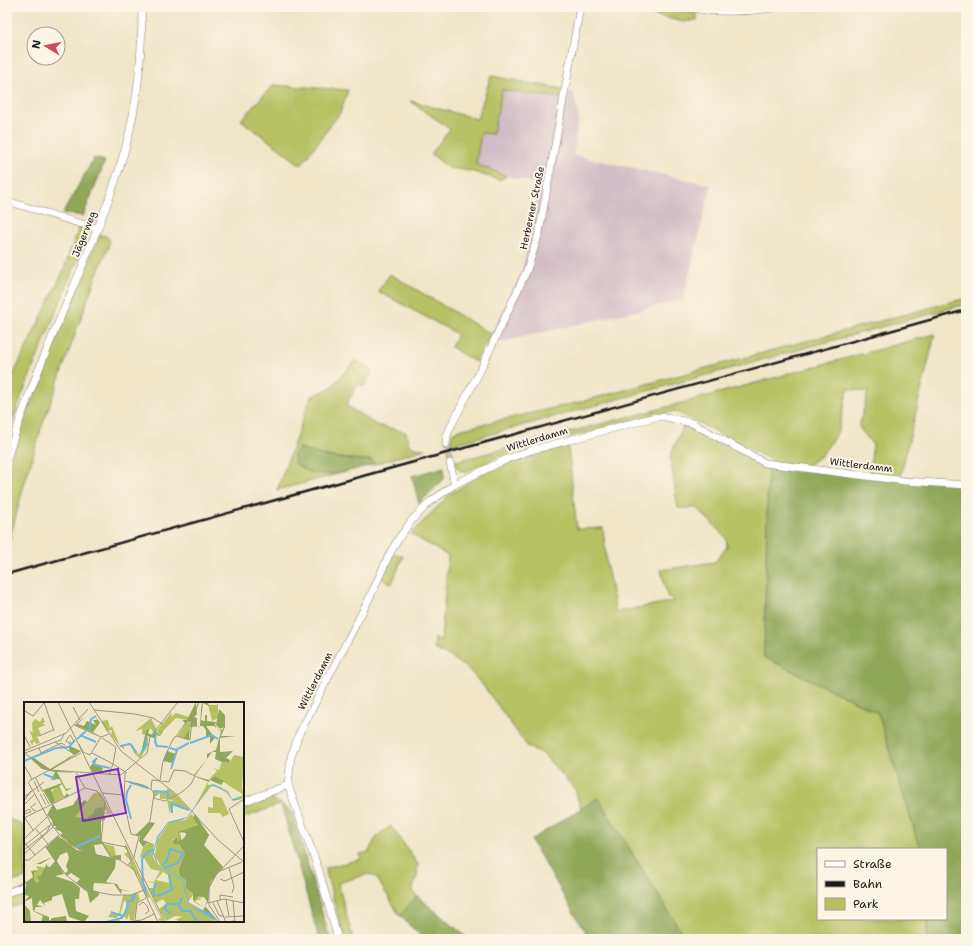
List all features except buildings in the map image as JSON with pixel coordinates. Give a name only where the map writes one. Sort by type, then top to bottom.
[{"type":"street","name":"Jägerweg","points":[[7,459],[46,352],[98,229],[124,154],[133,116],[140,72],[142,7]]},
{"type":"street","name":"Herberner Straße","points":[[446,444],[450,429],[480,371],[533,254],[539,233],[580,7]]},
{"type":"street","points":[[687,7],[702,10],[731,11],[778,7]]},
{"type":"street","points":[[7,201],[98,229]]},
{"type":"street","name":"Wittlerdamm","points":[[338,939],[319,871],[288,785],[291,757],[299,734],[370,597],[389,555],[412,520],[430,502],[455,484],[507,459],[532,450],[655,417],[666,417],[692,424],[765,463],[905,481],[966,485]]},
{"type":"street","points":[[450,463],[455,484]]},
{"type":"street","points":[[244,802],[288,785]]},
{"type":"street","points":[[7,893],[24,886]]},
{"type":"shaded area","points":[[502,90],[561,98],[573,91],[579,118],[573,155],[711,185],[683,300],[501,342],[491,334],[522,272],[540,184],[506,176],[476,164],[481,133],[493,134]]},
{"type":"green space","points":[[620,7],[665,7],[697,14],[697,20],[683,22]]},
{"type":"green space","points":[[491,76],[562,89],[561,98],[502,90],[493,134],[481,133],[476,164],[506,176],[500,180],[470,171],[449,168],[431,154],[450,129],[410,101],[477,119]]},
{"type":"green space","points":[[273,85],[348,90],[340,113],[301,165],[241,120]]},
{"type":"green space","points":[[94,158],[105,161],[83,216],[63,213]]},
{"type":"green space","points":[[80,225],[86,228],[88,232],[87,237],[21,397],[7,436],[7,388],[62,274]]},
{"type":"green space","points":[[100,235],[106,236],[110,240],[108,248],[95,279],[41,429],[22,492],[7,550],[7,472],[19,434],[52,349]]},
{"type":"green space","points":[[390,274],[491,334],[475,362],[451,347],[457,334],[378,291]]},
{"type":"green space","points":[[966,298],[966,304],[451,445],[450,443],[453,432],[466,428],[580,402]]},
{"type":"green space","points":[[935,334],[900,478],[869,473],[873,445],[859,427],[868,392],[848,389],[838,432],[820,457],[803,467],[781,465],[675,411],[528,447],[500,456],[466,472],[459,470],[453,462],[667,407]]},
{"type":"green space","points":[[356,360],[372,371],[365,386],[358,384],[346,405],[376,425],[406,432],[409,444],[411,446],[425,449],[375,464],[372,460],[335,457],[317,454],[299,448],[294,463],[309,472],[328,474],[346,472],[277,490],[311,397],[330,388]]},
{"type":"green space","points":[[683,426],[768,467],[764,657],[878,713],[920,848],[817,848],[817,920],[927,920],[927,939],[687,939],[683,935],[598,798],[581,809],[575,789],[542,753],[528,747],[485,688],[469,670],[449,656],[434,649],[435,638],[441,640],[448,556],[411,534],[450,494],[483,473],[535,454],[568,446],[577,529],[603,528],[607,566],[616,612],[675,601],[667,596],[661,570],[715,562],[727,547],[726,538],[697,508],[678,508],[670,456]]},
{"type":"green space","points":[[299,448],[317,454],[335,457],[372,460],[375,464],[332,474],[315,473],[294,463],[294,455]]},
{"type":"green space","points":[[444,467],[444,479],[419,504],[412,476]]},
{"type":"green space","points":[[768,467],[900,478],[966,481],[966,939],[927,939],[927,920],[947,920],[947,848],[920,848],[878,713],[764,657]]},
{"type":"green space","points":[[394,553],[403,556],[392,584],[382,579]]},
{"type":"green space","points":[[269,797],[281,804],[244,818],[244,807]]},
{"type":"green space","points":[[598,798],[683,935],[687,939],[579,939],[587,935],[531,840]]},
{"type":"green space","points":[[281,804],[292,812],[330,939],[319,939]]},
{"type":"green space","points":[[7,818],[24,826],[24,878],[7,884]]},
{"type":"green space","points":[[391,826],[418,864],[417,876],[412,891],[417,896],[400,916],[376,877],[368,874],[338,883],[353,939],[344,939],[325,868],[361,859],[360,854],[369,852],[377,836]]},
{"type":"green space","points":[[24,889],[24,902],[7,909],[7,896]]},
{"type":"green space","points":[[417,896],[469,939],[424,939],[400,916]]},
{"type":"tunnel","points":[[446,444],[450,463]]},
{"type":"railway","points":[[7,574],[966,310]]}]
